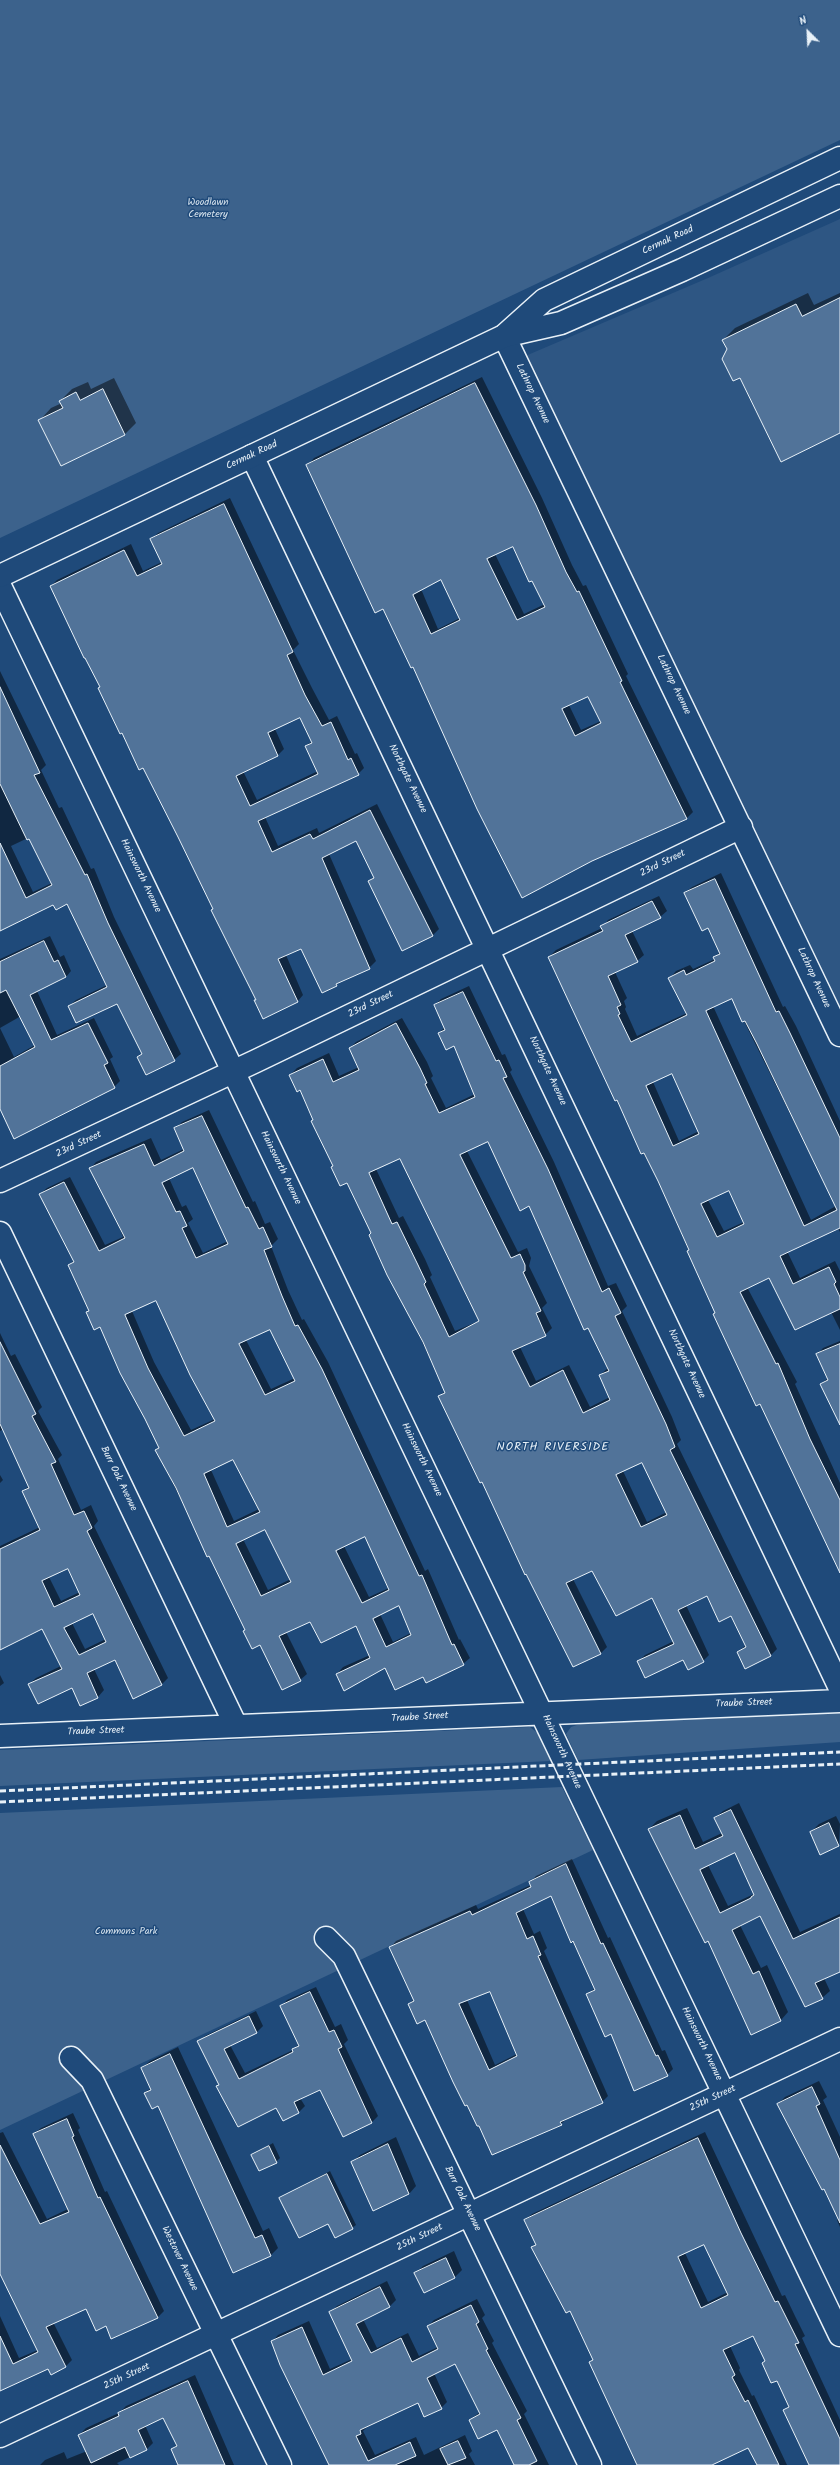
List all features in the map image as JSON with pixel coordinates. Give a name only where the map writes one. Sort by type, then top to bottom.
[{"type":"street","name":"Cermak Road","points":[[504,336],[544,300],[840,158]]},
{"type":"street","name":"Cermak Road","points":[[0,576],[504,336],[561,323],[682,270],[840,196]]},
{"type":"street","name":"Lathrop Avenue","points":[[504,336],[840,1035]]},
{"type":"street","name":"Northgate Avenue","points":[[252,456],[488,947],[840,1688]]},
{"type":"street","name":"Hainsworth Avenue","points":[[0,586],[840,2335]]},
{"type":"street","name":"23rd Street","points":[[0,1181],[234,1072],[488,947],[741,827]]},
{"type":"street","name":"Burr Oak Avenue","points":[[0,1233],[236,1726]]},
{"type":"street","name":"Traube Street","points":[[0,1736],[542,1712],[840,1701]]},
{"type":"street","name":"Burr Oak Avenue","points":[[326,1938],[344,1956],[590,2465]]},
{"type":"street","name":"25th Street","points":[[0,2436],[840,2039]]},
{"type":"street","name":"Westover Avenue","points":[[71,2058],[92,2080],[280,2465]]},
{"type":"shaded area","points":[[840,219],[840,1023],[523,357],[708,278]]},
{"type":"green space","name":"Woodlawn Cemetery","points":[[0,0],[840,0],[840,140],[0,538]]},
{"type":"green space","points":[[840,1711],[840,1742],[578,1760],[566,1734],[571,1727],[580,1724]]},
{"type":"green space","points":[[530,1727],[540,1735],[551,1761],[0,1786],[0,1750]]},
{"type":"green space","name":"Commons Park","points":[[562,1787],[593,1850],[0,2130],[0,1813]]},
{"type":"building","points":[[840,298],[840,433],[781,462],[740,378],[733,381],[722,359],[727,349],[722,340],[796,304],[802,316]]},
{"type":"building","points":[[475,383],[536,505],[566,572],[577,592],[579,591],[622,681],[620,682],[687,819],[592,861],[522,898],[477,809],[413,667],[411,668],[383,609],[375,613],[306,465]],"holes":[[[513,547],[529,582],[532,581],[545,607],[517,620],[487,559]],[[441,580],[460,620],[431,634],[413,595]],[[588,697],[601,723],[575,736],[562,709]]]},
{"type":"building","points":[[103,389],[125,435],[61,466],[38,420],[63,408],[59,401],[76,392],[80,400]]},
{"type":"building","points":[[224,504],[293,652],[287,655],[305,695],[322,726],[331,722],[348,760],[351,758],[359,775],[258,821],[272,852],[310,834],[313,839],[370,810],[433,936],[402,951],[368,881],[374,878],[356,841],[322,858],[370,969],[336,984],[337,986],[322,993],[301,949],[278,959],[298,1002],[263,1019],[254,1000],[256,1000],[211,910],[213,909],[178,837],[143,768],[139,770],[122,733],[120,734],[98,688],[100,687],[84,658],[50,586],[124,550],[137,576],[162,564],[150,539]],"holes":[[[300,718],[312,743],[305,746],[318,774],[250,806],[236,776],[278,756],[268,733]]]},
{"type":"building","points":[[0,687],[40,773],[34,775],[85,875],[87,874],[108,923],[175,1061],[146,1075],[137,1057],[142,1054],[117,1004],[76,1023],[68,1006],[107,987],[67,904],[56,910],[53,905],[0,931],[0,843],[26,898],[52,885],[29,839],[27,840],[0,784]]},
{"type":"building","points":[[715,879],[776,1012],[779,1011],[840,1138],[840,1228],[780,1256],[793,1284],[829,1267],[836,1282],[834,1284],[840,1297],[840,1309],[795,1330],[769,1278],[740,1292],[776,1364],[778,1363],[810,1439],[840,1500],[840,1573],[760,1404],[756,1406],[713,1314],[715,1313],[687,1251],[689,1250],[658,1181],[644,1153],[641,1154],[617,1100],[615,1101],[548,957],[603,931],[600,926],[652,901],[661,918],[625,935],[638,962],[608,976],[621,1005],[617,1007],[620,1014],[618,1015],[631,1042],[687,1015],[668,978],[684,970],[686,975],[715,961],[713,957],[720,954],[708,928],[702,931],[684,893]],"holes":[[[732,999],[742,1022],[745,1021],[757,1044],[837,1210],[804,1226],[706,1011]],[[672,1074],[699,1134],[673,1146],[646,1086]],[[729,1191],[744,1224],[717,1237],[701,1204]]]},
{"type":"building","points":[[44,941],[54,962],[58,960],[66,977],[30,995],[51,1040],[88,1023],[108,1063],[104,1065],[115,1088],[14,1139],[0,1109],[0,1066],[35,1047],[6,990],[0,993],[0,962]]},
{"type":"building","points":[[463,992],[496,1061],[499,1060],[507,1077],[503,1078],[548,1169],[602,1292],[609,1288],[621,1313],[615,1316],[666,1424],[675,1447],[670,1450],[771,1656],[745,1669],[737,1652],[746,1647],[731,1616],[719,1622],[707,1596],[678,1610],[704,1662],[688,1670],[683,1660],[645,1678],[637,1661],[674,1644],[652,1598],[616,1616],[592,1571],[566,1583],[601,1654],[573,1667],[526,1574],[525,1575],[482,1482],[480,1483],[438,1396],[445,1393],[423,1342],[387,1275],[369,1235],[371,1233],[347,1183],[340,1186],[331,1167],[333,1166],[311,1121],[313,1120],[300,1090],[297,1092],[289,1075],[323,1059],[333,1082],[359,1070],[349,1048],[396,1023],[420,1068],[427,1083],[425,1084],[439,1113],[475,1097],[454,1046],[446,1050],[438,1033],[445,1030],[434,1005]],"holes":[[[488,1142],[520,1211],[529,1206],[584,1330],[588,1328],[609,1371],[599,1375],[610,1400],[583,1413],[563,1370],[530,1387],[512,1351],[546,1336],[536,1313],[541,1311],[523,1272],[525,1271],[525,1265],[520,1254],[511,1258],[460,1155]],[[400,1159],[479,1321],[449,1337],[424,1284],[426,1282],[418,1265],[397,1222],[392,1224],[369,1173]],[[642,1463],[667,1515],[641,1527],[616,1475]]]},
{"type":"building","points":[[202,1116],[246,1208],[248,1207],[259,1229],[263,1227],[272,1247],[264,1250],[295,1326],[298,1325],[322,1369],[419,1576],[422,1575],[452,1645],[454,1644],[464,1665],[426,1683],[423,1677],[395,1690],[385,1668],[344,1691],[336,1674],[370,1658],[356,1626],[321,1643],[310,1622],[279,1636],[301,1681],[282,1690],[260,1645],[252,1649],[243,1631],[245,1630],[209,1556],[207,1557],[176,1488],[155,1450],[159,1448],[120,1373],[100,1327],[94,1330],[86,1312],[89,1311],[68,1265],[74,1262],[39,1194],[64,1182],[99,1251],[125,1238],[89,1168],[144,1144],[154,1166],[184,1151],[174,1128]],"holes":[[[193,1168],[228,1244],[196,1258],[182,1228],[187,1226],[180,1211],[176,1212],[162,1183]],[[156,1301],[190,1375],[215,1421],[184,1436],[148,1368],[125,1315]],[[270,1330],[295,1381],[265,1395],[239,1344]],[[233,1460],[260,1512],[227,1527],[204,1474]],[[265,1530],[291,1582],[261,1596],[236,1544]],[[365,1537],[389,1590],[362,1603],[336,1551]],[[399,1606],[411,1635],[386,1647],[373,1619]]]},
{"type":"building","points":[[0,1342],[36,1414],[32,1416],[56,1462],[51,1464],[74,1515],[84,1511],[92,1528],[87,1531],[162,1685],[133,1699],[115,1660],[87,1673],[98,1698],[80,1706],[72,1688],[38,1704],[28,1684],[62,1669],[42,1629],[0,1650],[0,1549],[40,1530],[22,1491],[29,1488],[0,1424]],"holes":[[[68,1569],[80,1595],[54,1607],[42,1581]],[[93,1614],[106,1642],[79,1655],[64,1628]]]},
{"type":"building","points":[[840,1344],[840,1425],[820,1384],[828,1380],[816,1354]]},
{"type":"building","points":[[731,1810],[793,1939],[840,1917],[840,1972],[815,1983],[823,1999],[805,2007],[760,1916],[732,1930],[753,1974],[759,1971],[781,2021],[751,2035],[708,1941],[705,1943],[648,1829],[680,1815],[695,1849],[723,1836],[714,1818]],"holes":[[[735,1853],[754,1895],[751,1898],[720,1913],[700,1870]]]},
{"type":"building","points":[[829,1823],[839,1846],[820,1855],[810,1832]]},
{"type":"building","points":[[566,1864],[601,1944],[603,1943],[656,2056],[658,2055],[668,2076],[634,2091],[611,2034],[605,2037],[586,1994],[595,1990],[573,1941],[571,1943],[551,1896],[516,1913],[527,1939],[533,1936],[541,1955],[538,1956],[603,2103],[560,2122],[562,2125],[492,2155],[479,2126],[477,2126],[467,2105],[465,2106],[453,2082],[425,2020],[417,2024],[408,2004],[414,2001],[389,1947],[470,1911],[472,1915],[531,1887],[529,1882]],"holes":[[[490,1992],[517,2056],[489,2070],[459,2004]]]},
{"type":"building","points":[[310,1992],[329,2032],[334,2030],[342,2047],[338,2049],[372,2123],[343,2137],[320,2090],[294,2102],[299,2113],[283,2121],[276,2108],[238,2127],[216,2086],[219,2085],[197,2041],[249,2016],[257,2033],[224,2049],[239,2079],[293,2052],[292,2049],[299,2046],[280,2006]]},
{"type":"building","points":[[170,2054],[255,2238],[262,2235],[271,2256],[233,2273],[158,2106],[152,2109],[144,2093],[151,2090],[141,2068]]},
{"type":"building","points":[[812,2087],[820,2104],[816,2106],[840,2160],[840,2223],[824,2189],[822,2190],[777,2104]]},
{"type":"building","points":[[67,2119],[74,2136],[72,2137],[98,2198],[100,2197],[158,2318],[111,2339],[106,2326],[96,2331],[86,2309],[46,2327],[66,2367],[51,2375],[48,2369],[0,2391],[0,2336],[13,2364],[38,2352],[0,2274],[0,2145],[40,2224],[69,2212],[33,2134]]},
{"type":"building","points":[[698,2138],[741,2233],[775,2302],[778,2301],[799,2343],[795,2344],[840,2439],[840,2465],[809,2465],[783,2410],[789,2407],[777,2381],[771,2383],[762,2363],[765,2361],[753,2336],[723,2350],[735,2375],[732,2377],[745,2402],[748,2400],[779,2465],[757,2465],[748,2448],[712,2465],[637,2465],[589,2362],[593,2360],[570,2311],[566,2313],[531,2247],[536,2245],[524,2220]],"holes":[[[704,2245],[728,2295],[701,2308],[678,2257]]]},
{"type":"building","points":[[388,2144],[409,2194],[373,2211],[351,2162]]},
{"type":"building","points":[[269,2146],[277,2163],[259,2171],[251,2155]]},
{"type":"building","points":[[327,2174],[353,2229],[335,2238],[328,2224],[299,2238],[279,2198]]},
{"type":"building","points":[[446,2258],[455,2278],[424,2293],[414,2273]]},
{"type":"building","points":[[380,2287],[390,2307],[356,2324],[371,2353],[401,2338],[412,2362],[438,2349],[427,2326],[471,2305],[479,2322],[476,2324],[488,2349],[486,2350],[521,2418],[517,2420],[537,2461],[529,2465],[514,2465],[497,2430],[478,2439],[469,2420],[480,2414],[455,2364],[427,2378],[442,2409],[424,2417],[418,2403],[360,2430],[361,2434],[356,2436],[368,2461],[410,2442],[416,2456],[395,2465],[329,2465],[280,2365],[271,2341],[302,2327],[323,2375],[352,2361],[329,2312]]},
{"type":"building","points":[[188,2381],[225,2465],[178,2465],[171,2449],[177,2446],[163,2418],[138,2430],[147,2450],[130,2458],[125,2447],[91,2463],[78,2435],[119,2416],[118,2413]]},
{"type":"building","points":[[458,2441],[466,2458],[448,2465],[440,2449]]},
{"type":"railway","points":[[0,1791],[840,1752]]},
{"type":"railway","points":[[0,1802],[840,1764]]},
{"type":"district","name":"NORTH RIVERSIDE","points":[[553,1448]]}]
